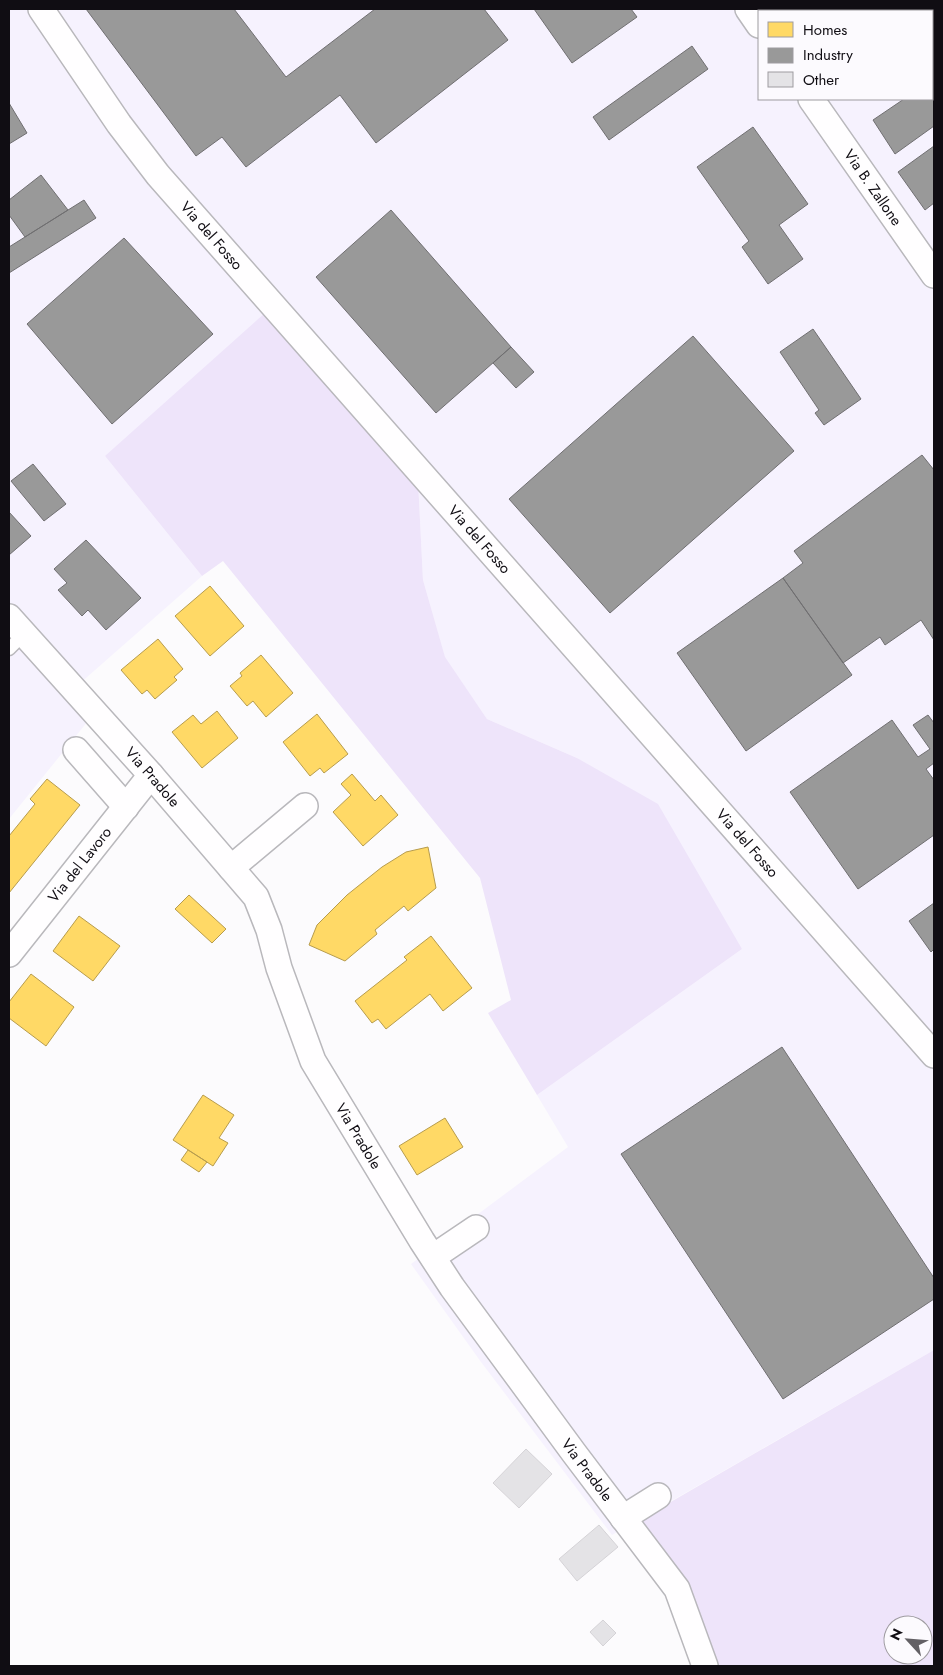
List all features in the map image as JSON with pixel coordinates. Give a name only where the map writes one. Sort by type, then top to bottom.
[{"type":"street","name":"Via del Fosso","points":[[41,9],[119,124],[158,175],[934,1055]]},
{"type":"street","points":[[748,9],[758,24]]},
{"type":"street","name":"Via B. Zallone","points":[[812,100],[934,275]]},
{"type":"street","name":"Via Pradole","points":[[14,633],[151,775],[256,897],[269,930],[279,968],[313,1061],[432,1257],[677,1589],[705,1666]]},
{"type":"street","points":[[76,750],[126,807]]},
{"type":"street","name":"Via del Lavoro","points":[[9,954],[151,775]]},
{"type":"street","points":[[231,868],[305,806]]},
{"type":"street","points":[[432,1257],[476,1228]]},
{"type":"street","points":[[623,1518],[658,1496]]},
{"type":"shaded area","points":[[9,9],[934,9],[934,1350],[612,1535],[481,1362],[411,1264],[568,1147],[537,1095],[742,949],[577,758],[487,719],[445,658],[423,580],[418,480],[105,456],[202,576],[78,685],[92,716],[9,819]]},
{"type":"shaded area","points":[[266,312],[418,480],[423,580],[445,657],[487,719],[577,758],[658,804],[742,949],[537,1095],[488,1013],[511,1000],[480,878],[223,561],[202,576],[105,456]]},
{"type":"shaded area","points":[[934,1350],[934,1666],[712,1666],[636,1522]]},
{"type":"building: Homes","points":[[210,586],[244,626],[210,656],[175,616]]},
{"type":"building: Homes","points":[[158,639],[183,669],[174,677],[177,680],[155,699],[147,690],[142,694],[121,670]]},
{"type":"building: Homes","points":[[261,655],[293,693],[266,717],[253,701],[247,706],[230,686],[242,676],[240,673]]},
{"type":"building: Homes","points":[[217,711],[238,738],[202,768],[172,732],[193,715],[201,724]]},
{"type":"building: Homes","points":[[317,714],[348,754],[324,773],[320,768],[310,776],[283,742]]},
{"type":"building: Homes","points":[[352,774],[375,801],[381,795],[398,815],[363,846],[333,812],[351,795],[341,784]]},
{"type":"building: Homes","points":[[47,779],[80,805],[9,893],[9,836],[35,804],[30,799]]},
{"type":"building: Homes","points":[[428,847],[436,888],[408,911],[404,906],[375,930],[377,934],[345,961],[309,945],[317,925],[347,895],[382,867],[406,852]]},
{"type":"building: Homes","points":[[189,895],[226,929],[212,943],[175,909]]},
{"type":"building: Homes","points":[[79,916],[120,946],[93,981],[53,951]]},
{"type":"building: Homes","points":[[431,936],[472,988],[443,1011],[430,994],[386,1029],[378,1019],[372,1023],[355,1001],[407,960],[404,957]]},
{"type":"building: Homes","points":[[31,974],[74,1007],[46,1046],[9,1018],[9,1002]]},
{"type":"building: Homes","points":[[203,1095],[234,1115],[219,1138],[228,1143],[213,1166],[173,1140]]},
{"type":"building: Homes","points":[[445,1118],[463,1147],[417,1175],[399,1146]]},
{"type":"building: Homes","points":[[188,1150],[207,1162],[199,1172],[181,1160]]},
{"type":"building: Industry","points":[[86,9],[234,9],[286,77],[375,9],[484,9],[508,40],[376,143],[340,95],[246,167],[222,137],[196,156]]},
{"type":"building: Industry","points":[[534,9],[631,9],[637,17],[572,63]]},
{"type":"building: Industry","points":[[933,10],[934,10],[933,45]]},
{"type":"building: Industry","points":[[692,46],[708,69],[609,140],[593,117]]},
{"type":"building: Industry","points":[[933,79],[934,126],[895,154],[873,120],[903,100],[933,100]]},
{"type":"building: Industry","points":[[9,103],[27,133],[9,144]]},
{"type":"building: Industry","points":[[753,127],[808,204],[779,225],[803,259],[768,284],[742,247],[749,241],[697,167]]},
{"type":"building: Industry","points":[[934,146],[934,203],[925,210],[898,172]]},
{"type":"building: Industry","points":[[41,175],[68,210],[25,237],[9,215],[9,200]]},
{"type":"building: Industry","points":[[84,200],[96,218],[9,273],[9,247]]},
{"type":"building: Industry","points":[[391,210],[511,347],[436,413],[316,277]]},
{"type":"building: Industry","points":[[124,238],[213,334],[112,424],[27,324]]},
{"type":"building: Industry","points":[[813,329],[861,399],[824,425],[815,413],[819,410],[780,352]]},
{"type":"building: Industry","points":[[693,336],[794,451],[610,613],[509,499]]},
{"type":"building: Industry","points":[[511,347],[534,372],[516,388],[493,363]]},
{"type":"building: Industry","points":[[922,455],[934,470],[934,640],[921,620],[885,645],[880,637],[843,663],[783,578],[803,563],[794,551]]},
{"type":"building: Industry","points":[[33,464],[66,504],[44,521],[11,481]]},
{"type":"building: Industry","points":[[9,512],[31,536],[9,555]]},
{"type":"building: Industry","points":[[86,540],[141,598],[106,630],[88,610],[82,616],[58,590],[67,583],[54,569]]},
{"type":"building: Industry","points":[[783,578],[852,675],[746,751],[677,653]]},
{"type":"building: Industry","points":[[928,715],[934,723],[934,763],[926,769],[934,780],[934,835],[858,889],[790,792],[892,720],[918,757],[930,749],[913,725]]},
{"type":"building: Industry","points":[[934,903],[934,949],[931,952],[909,921]]},
{"type":"building: Industry","points":[[782,1047],[934,1278],[934,1299],[783,1399],[621,1154]]},
{"type":"building: Other","points":[[526,1449],[552,1474],[519,1508],[493,1483]]},
{"type":"building: Other","points":[[599,1525],[618,1547],[577,1581],[559,1559]]},
{"type":"building: Other","points":[[603,1620],[616,1633],[603,1646],[590,1632]]}]
